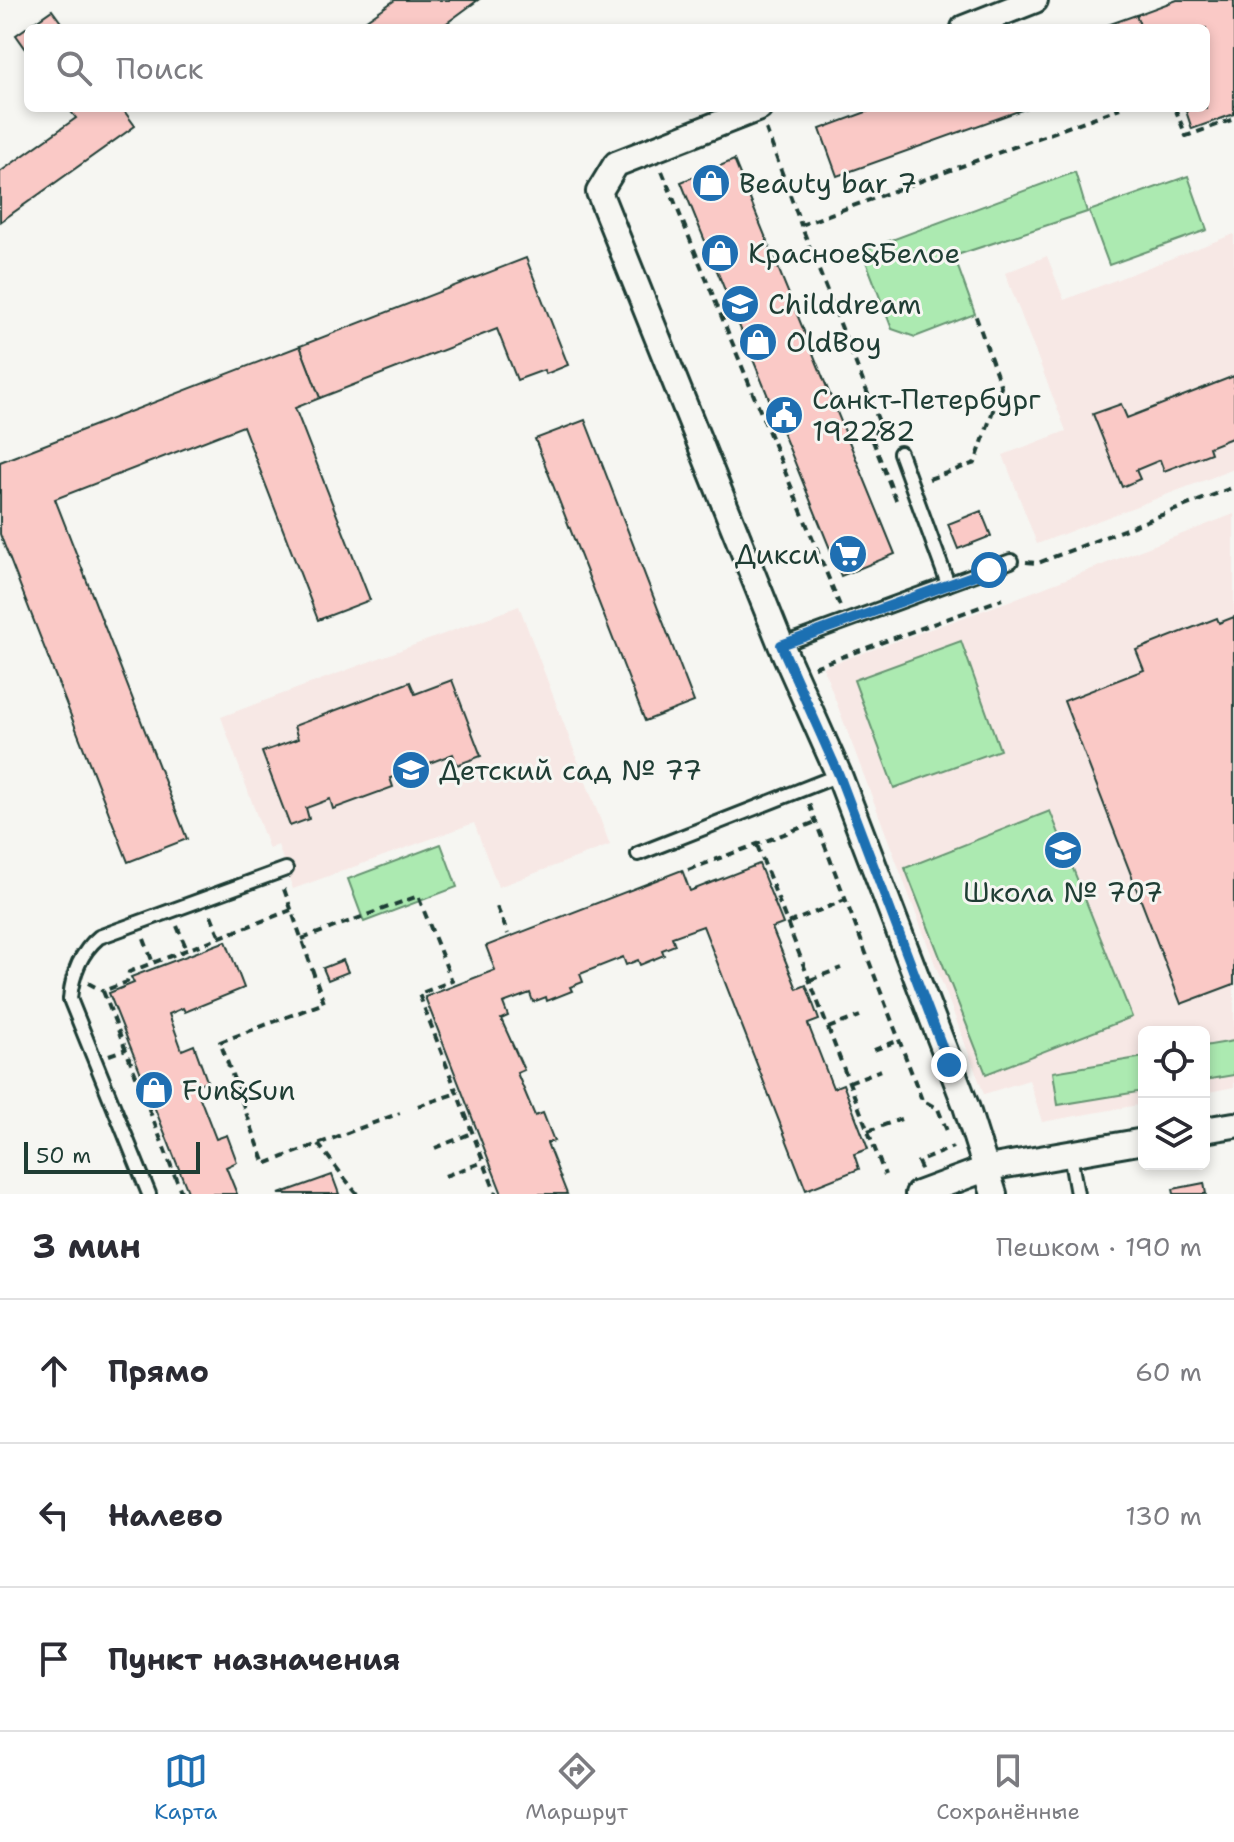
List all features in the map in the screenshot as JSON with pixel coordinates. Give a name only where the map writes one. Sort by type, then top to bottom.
[{"type":"street","points":[[974,24],[1035,0]]},
{"type":"street","points":[[761,115],[616,164],[599,192],[781,645],[839,775],[988,1168],[994,1194]]},
{"type":"street","points":[[1210,1129],[1234,1125]]},
{"type":"street","points":[[923,1192],[988,1168],[1138,1142]]},
{"type":"lane","points":[[900,453],[948,584]]},
{"type":"lane","points":[[781,645],[1011,561]]},
{"type":"lane","points":[[638,854],[839,775]]},
{"type":"lane","points":[[149,1194],[70,999],[72,982],[86,948],[99,937],[282,870]]},
{"type":"lane","points":[[1070,1155],[1077,1194]]},
{"type":"path","points":[[801,225],[1109,112]]},
{"type":"path","points":[[1177,112],[1186,136],[1234,119]]},
{"type":"path","points":[[761,115],[879,422],[873,441],[898,506]]},
{"type":"path","points":[[657,160],[840,606]]},
{"type":"path","points":[[893,492],[975,463],[1001,387],[975,314]]},
{"type":"path","points":[[1011,561],[1038,563],[1234,487]]},
{"type":"path","points":[[807,635],[808,669],[1002,599]]},
{"type":"path","points":[[827,611],[854,601]]},
{"type":"path","points":[[804,790],[922,1100],[938,1109],[953,1147],[918,1162],[923,1192]]},
{"type":"path","points":[[688,870],[816,822]]},
{"type":"path","points":[[757,845],[885,1175]]},
{"type":"path","points":[[282,870],[291,910],[324,1003],[220,1042],[265,1164],[400,1113]]},
{"type":"path","points":[[302,939],[418,896],[452,981],[419,994],[496,1194]]},
{"type":"path","points":[[788,923],[846,900]]},
{"type":"path","points":[[497,907],[508,934]]},
{"type":"path","points":[[103,991],[127,982],[129,972],[291,910]]},
{"type":"path","points":[[201,914],[212,916],[220,937]]},
{"type":"path","points":[[165,928],[188,919]]},
{"type":"path","points":[[176,923],[187,950]]},
{"type":"path","points":[[130,941],[154,932]]},
{"type":"path","points":[[143,936],[153,963]]},
{"type":"path","points":[[810,980],[841,968]]},
{"type":"path","points":[[82,994],[89,971]]},
{"type":"path","points":[[84,981],[103,991],[182,1194]]},
{"type":"path","points":[[828,1028],[860,1016]]},
{"type":"path","points":[[874,1050],[899,1040]]},
{"type":"path","points":[[101,1044],[105,1056]]},
{"type":"path","points":[[112,1054],[126,1049]]},
{"type":"path","points":[[849,1082],[881,1070]]},
{"type":"path","points":[[418,1106],[457,1093]]},
{"type":"path","points":[[868,1131],[901,1119]]},
{"type":"path","points":[[146,1137],[158,1133]]},
{"type":"path","points":[[435,1148],[472,1133]]},
{"type":"path","points":[[318,1144],[357,1194]]},
{"type":"path","points":[[445,1176],[483,1162]]},
{"type":"path","points":[[162,1180],[175,1175]]},
{"type":"shaded area","points":[[1234,234],[1234,469],[1037,544],[1003,455],[1066,431],[1005,273],[1047,256],[1064,300]]},
{"type":"shaded area","name":"Школа № 707","points":[[1234,514],[1234,1087],[1210,1092],[1210,1026],[1138,1026],[1138,1105],[1042,1122],[1029,1080],[984,1094],[823,667],[1004,603]]},
{"type":"shaded area","name":"Детский сад № 77","points":[[519,606],[610,845],[498,887],[474,823],[293,889],[278,845],[269,849],[221,717]]},
{"type":"green space","points":[[1075,172],[1087,212],[954,256],[975,314],[915,337],[892,329],[862,251]]},
{"type":"green space","points":[[1188,176],[1207,230],[1109,265],[1089,211]]},
{"type":"green space","points":[[961,641],[1000,750],[894,788],[854,680]]},
{"type":"green space","points":[[1050,811],[1132,1017],[986,1074],[905,868]]},
{"type":"green space","points":[[441,844],[457,887],[364,922],[348,879]]},
{"type":"green space","points":[[1234,1041],[1234,1075],[1210,1079],[1210,1045]]},
{"type":"green space","points":[[1138,1058],[1138,1092],[1058,1105],[1053,1072]]},
{"type":"building","points":[[395,0],[478,0],[445,24],[361,24]]},
{"type":"building","points":[[1177,0],[1234,0],[1234,114],[1192,129],[1186,112],[1210,112],[1210,24],[1139,24],[1136,15]]},
{"type":"building","points":[[52,10],[62,24],[32,24]]},
{"type":"building","points":[[1136,15],[1139,24],[1110,24]]},
{"type":"building","points":[[24,29],[24,46],[16,35]]},
{"type":"building","points":[[71,112],[125,112],[135,126],[0,222],[0,172],[76,118]]},
{"type":"building","points":[[866,112],[1016,112],[837,176],[820,129]]},
{"type":"building","points":[[734,160],[895,554],[841,576],[681,182]]},
{"type":"building","points":[[526,258],[568,365],[546,374],[544,370],[517,380],[497,329],[320,398],[300,346]]},
{"type":"building","points":[[300,346],[320,398],[295,408],[370,600],[318,620],[243,426],[55,499],[187,839],[128,862],[0,534],[0,462]]},
{"type":"building","points":[[1234,376],[1234,437],[1209,447],[1211,453],[1164,471],[1160,460],[1136,470],[1140,479],[1122,487],[1093,414],[1121,404],[1127,418]]},
{"type":"building","points":[[585,420],[694,702],[645,721],[535,439]]},
{"type":"building","points":[[981,511],[991,536],[958,549],[948,524]]},
{"type":"building","points":[[1234,617],[1234,984],[1181,1004],[1064,701],[1144,670],[1136,650],[1217,618],[1219,623]]},
{"type":"building","points":[[452,680],[481,756],[457,765],[453,754],[390,778],[393,787],[333,809],[330,799],[306,808],[309,819],[290,826],[262,752],[298,739],[294,726],[410,682],[415,694]]},
{"type":"building","points":[[759,864],[783,924],[772,928],[797,989],[806,985],[819,1020],[808,1024],[833,1088],[843,1084],[868,1149],[854,1154],[859,1169],[806,1190],[703,926],[672,937],[675,945],[662,950],[664,955],[640,965],[638,960],[626,965],[623,957],[580,974],[583,982],[570,987],[572,991],[547,1001],[546,997],[533,1002],[530,993],[503,1003],[508,1016],[501,1019],[524,1070],[517,1073],[535,1116],[543,1113],[554,1141],[547,1143],[567,1194],[502,1194],[425,997],[495,970],[486,946],[682,870],[690,891]]},
{"type":"building","points":[[226,941],[244,988],[185,1012],[183,1008],[169,1014],[182,1050],[194,1045],[207,1081],[195,1085],[216,1139],[227,1135],[237,1162],[226,1167],[237,1194],[189,1194],[109,993],[134,983],[131,977]]},
{"type":"building","points":[[343,960],[348,972],[328,980],[323,968]]},
{"type":"building","points":[[332,1175],[339,1194],[279,1194]]},
{"type":"building","points":[[1204,1183],[1206,1194],[1174,1194],[1173,1189]]},
{"type":"place","name":"Beauty bar 7","points":[[711,183]]},
{"type":"place","name":"Красное&Белое","points":[[720,253]]},
{"type":"place","name":"Childdream","points":[[740,304]]},
{"type":"place","name":"OldBoy","points":[[758,342]]},
{"type":"place","name":"Санкт-Петербург 192282","points":[[784,415]]},
{"type":"place","name":"Дикси","points":[[848,554]]},
{"type":"place","name":"Детский сад № 77","points":[[411,770]]},
{"type":"place","name":"Школа № 707","points":[[1063,850]]},
{"type":"place","name":"Fun&Sun","points":[[154,1090]]},
{"type":"route","points":[[949,1065],[839,775],[781,645],[989,570]]}]
